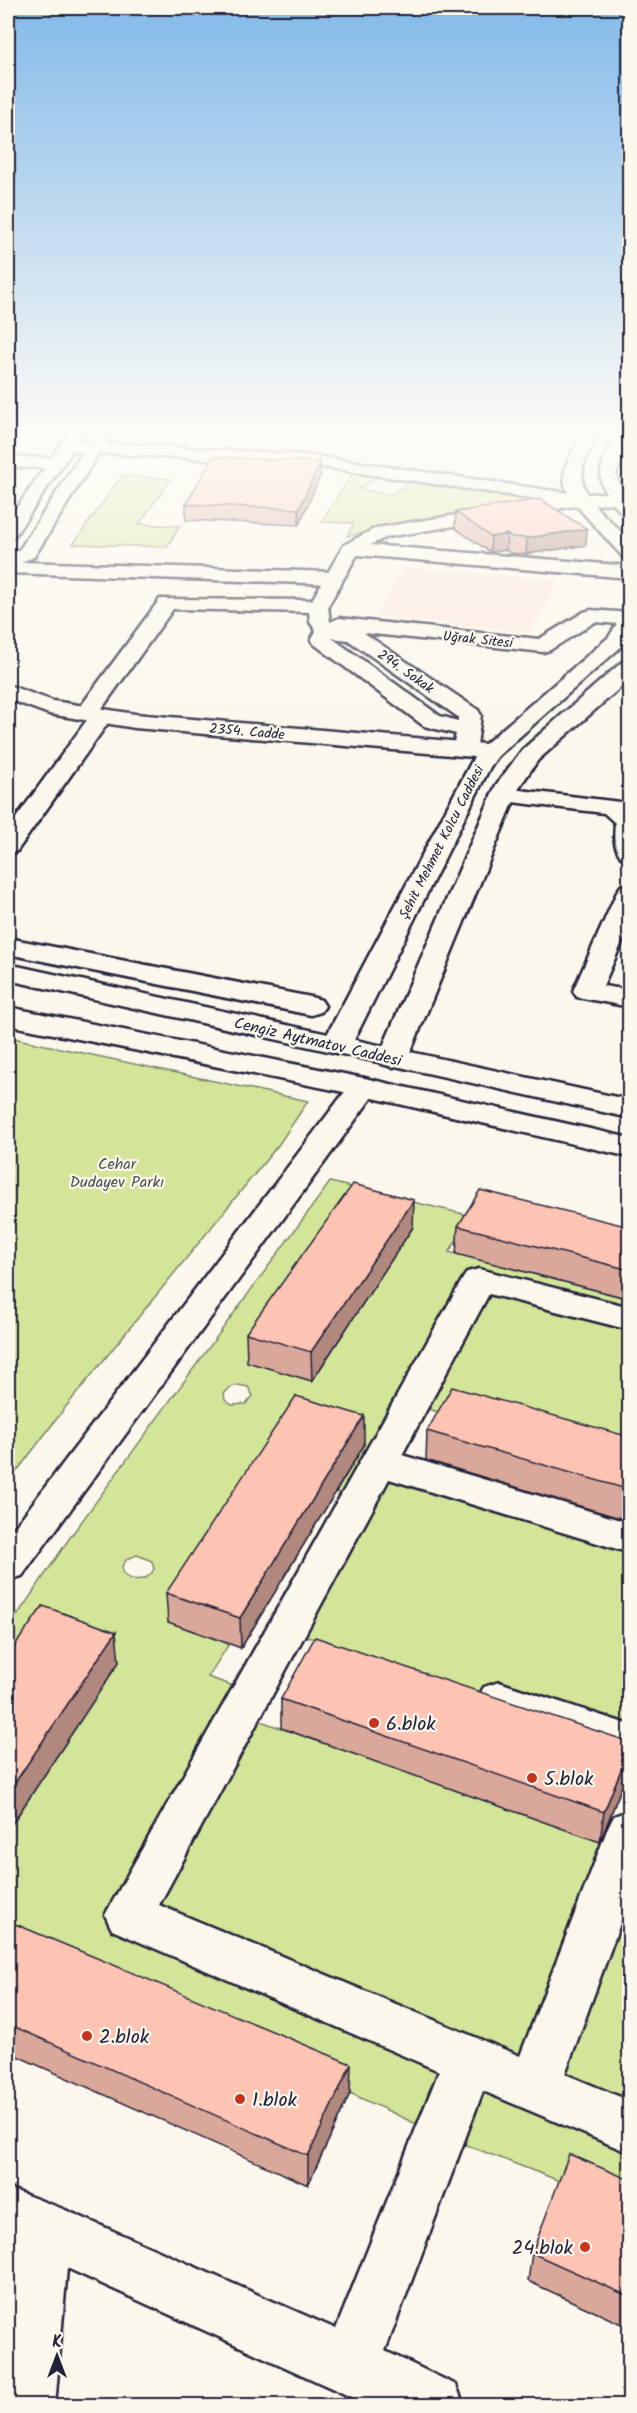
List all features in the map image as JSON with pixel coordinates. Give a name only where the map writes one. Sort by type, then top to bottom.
[{"type":"street","points":[[8,560],[27,553],[31,547]]},
{"type":"street","points":[[321,619],[333,578],[354,547]]},
{"type":"street","points":[[351,549],[630,572]]},
{"type":"street","points":[[8,567],[333,578]]},
{"type":"street","name":"Uğrak Sitesi","points":[[94,715],[167,603],[543,646],[591,616],[629,618]]},
{"type":"street","name":"Şehit Mehmet Kolcu Caddesi","points":[[337,1044],[471,781],[490,751],[616,641],[625,630],[629,618]]},
{"type":"street","name":"294. Sokak","points":[[321,619],[321,640],[432,721],[465,739]]},
{"type":"street","points":[[393,1058],[503,795],[517,770],[530,755],[630,668]]},
{"type":"street","name":"2354. Cadde","points":[[8,692],[50,706],[94,715],[465,739],[490,751]]},
{"type":"street","points":[[8,846],[94,715]]},
{"type":"street","points":[[503,795],[620,808],[627,821],[626,844],[630,852]]},
{"type":"street","points":[[630,892],[587,991],[630,999]]},
{"type":"street","points":[[8,946],[311,1006]]},
{"type":"street","name":"Cengiz Aytmatov Caddesi","points":[[8,972],[630,1109]]},
{"type":"street","points":[[112,995],[135,972]]},
{"type":"street","name":"Cengiz Aytmatov Caddesi","points":[[8,1016],[364,1087],[630,1148]]},
{"type":"street","points":[[8,1565],[364,1087]]},
{"type":"street","points":[[630,1319],[479,1280],[379,1462],[303,1635],[129,1915],[630,2127]]},
{"type":"street","points":[[379,1462],[630,1538]]},
{"type":"street","points":[[460,1686],[630,1743]]},
{"type":"street","points":[[534,2086],[630,1830]]},
{"type":"street","points":[[351,2365],[469,2060]]},
{"type":"street","points":[[25,2406],[25,2222],[351,2365],[435,2406]]},
{"type":"shaded area","points":[[404,568],[560,580],[530,632],[376,616]]},
{"type":"green space","name":"Cehar Dudayev Parkı","points":[[8,1037],[308,1101],[279,1144],[64,1409],[8,1483]]},
{"type":"green space","points":[[330,1182],[472,1216],[449,1252],[629,1299],[629,1468],[411,1404],[379,1461],[629,1538],[629,1743],[287,1630],[358,1499],[336,1492],[364,1445],[168,1622],[229,1644],[208,1677],[248,1691],[241,1714],[621,1849],[629,1830],[629,2212],[565,2183],[440,2135],[350,2093],[8,1957],[8,1831],[119,1662],[8,1691],[8,1629],[71,1536]],"holes":[[[412,1227],[312,1380],[248,1362],[248,1361]],[[238,1385],[248,1387],[253,1396],[246,1404],[232,1405],[225,1400],[224,1394],[229,1388]],[[137,1555],[152,1561],[154,1569],[144,1578],[131,1579],[123,1574],[122,1566],[127,1559]]]},
{"type":"building","points":[[353,1184],[414,1200],[311,1352],[246,1333]]},
{"type":"building","points":[[480,1190],[630,1227],[630,1270],[458,1226]]},
{"type":"building","points":[[452,1387],[630,1437],[630,1490],[427,1431]]},
{"type":"building","points":[[296,1396],[364,1416],[240,1618],[166,1593]]},
{"type":"building","points":[[43,1606],[116,1632],[8,1793],[8,1655]]},
{"type":"building","points":[[315,1637],[630,1742],[604,1812],[281,1699]]},
{"type":"building","points":[[8,1921],[351,2064],[308,2156],[8,2024]]},
{"type":"building","name":"24.blok","points":[[569,2154],[630,2180],[630,2297],[532,2253]]},
{"type":"place","name":"6.blok","points":[[374,1723]]},
{"type":"place","name":"5.blok","points":[[532,1778]]},
{"type":"place","name":"2.blok","points":[[87,2036]]},
{"type":"place","name":"1.blok","points":[[240,2099]]},
{"type":"place","name":"24.blok","points":[[585,2247]]}]
